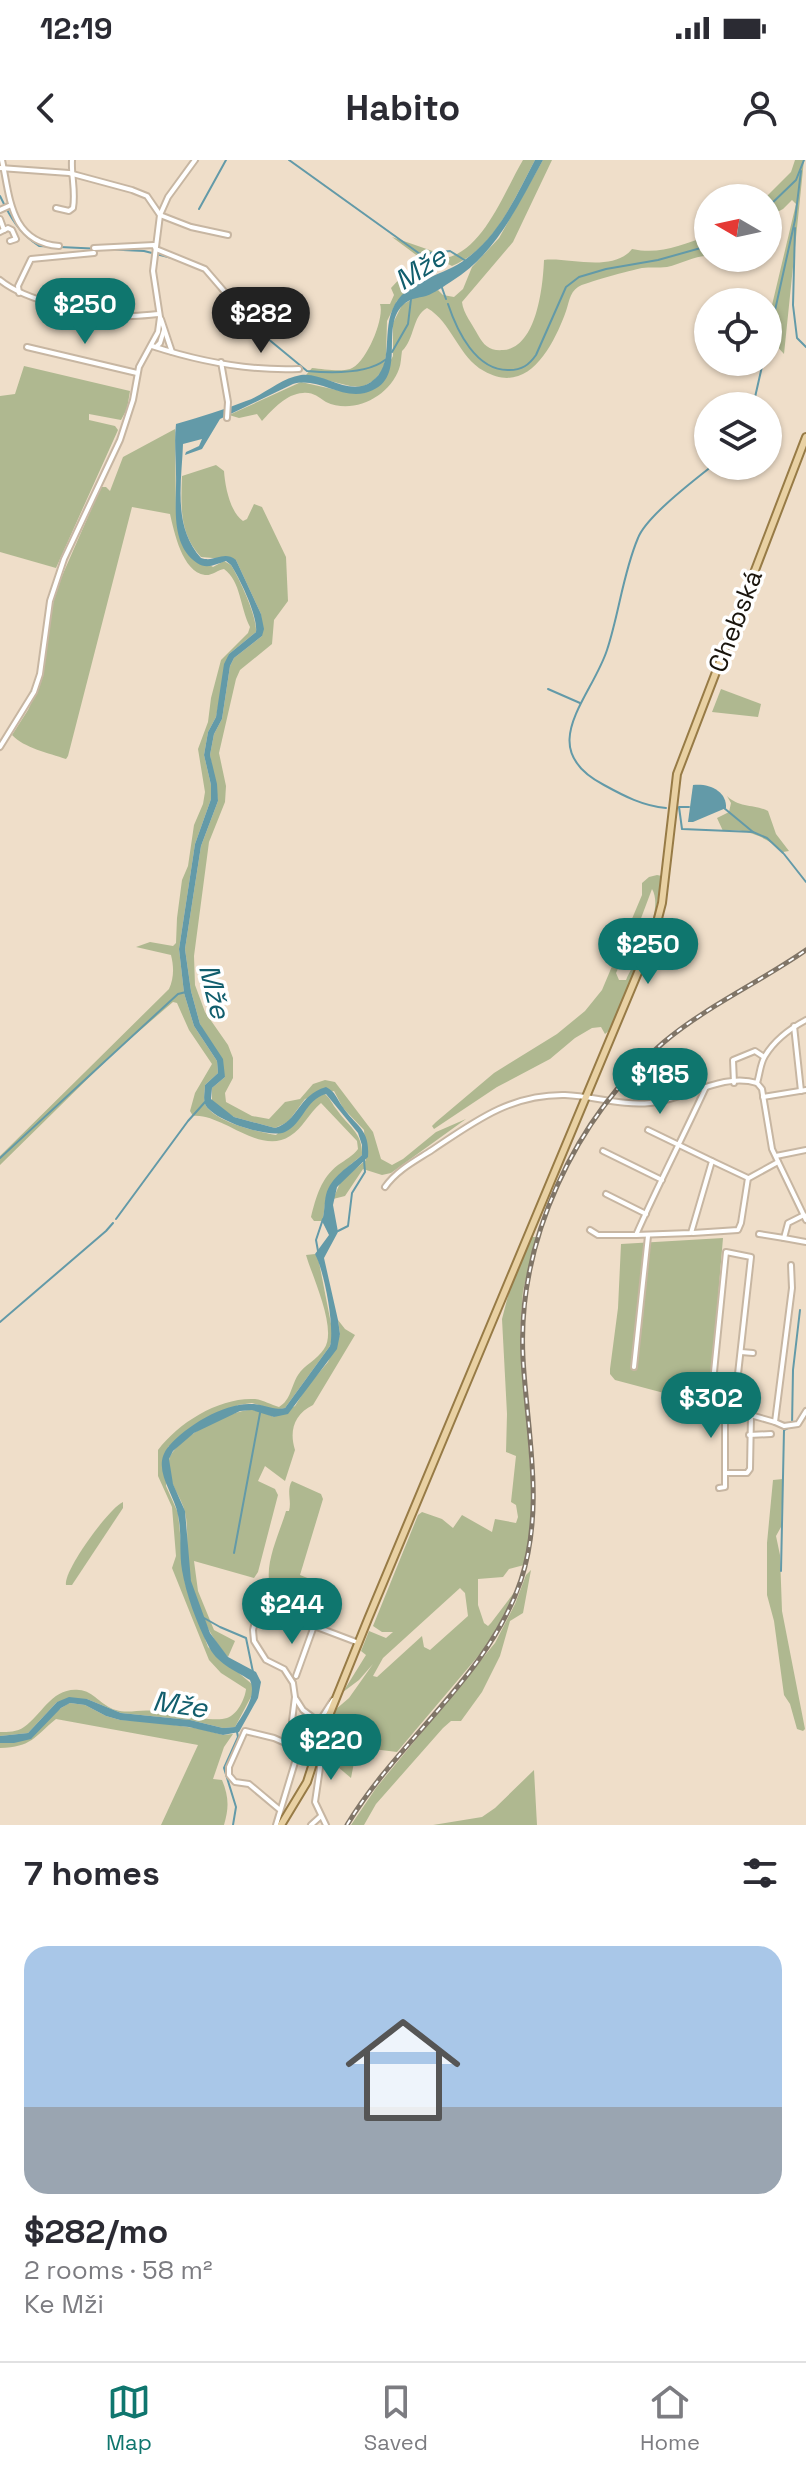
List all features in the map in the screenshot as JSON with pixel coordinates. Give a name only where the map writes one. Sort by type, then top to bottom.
[{"type":"main road","name":"Chebská","points":[[278,1825],[305,1786],[337,1696],[657,924],[664,890],[671,808],[683,757],[806,437]]},
{"type":"street","points":[[2,160],[6,208],[26,233],[43,244],[59,246]]},
{"type":"street","points":[[56,208],[69,211],[73,208],[75,175],[72,160]]},
{"type":"street","points":[[172,352],[154,286],[154,250],[160,215],[195,160]]},
{"type":"street","points":[[2,168],[75,175],[136,191],[147,196],[160,215],[191,227],[228,235]]},
{"type":"street","points":[[0,219],[2,231],[10,229],[15,234],[16,239],[10,241]]},
{"type":"street","points":[[19,293],[18,286],[31,259],[94,250],[156,249],[205,269],[230,298],[228,301]]},
{"type":"street","points":[[0,280],[3,287],[19,293],[99,313],[160,315]]},
{"type":"street","points":[[0,747],[34,692],[56,581],[120,440],[133,400],[137,373],[154,347],[160,315]]},
{"type":"street","points":[[154,347],[160,343],[164,328]]},
{"type":"street","points":[[27,347],[137,373]]},
{"type":"street","points":[[154,347],[268,370],[299,369]]},
{"type":"street","points":[[221,362],[228,402],[227,418]]},
{"type":"street","points":[[784,1238],[788,1223],[805,1218],[770,1141],[763,1097],[757,1083],[764,1057],[794,1026],[806,1020]]},
{"type":"street","points":[[763,1097],[803,1090],[794,1026]]},
{"type":"street","points":[[734,1083],[732,1065],[735,1058],[755,1051],[764,1057]]},
{"type":"street","points":[[691,1058],[694,1090]]},
{"type":"street","points":[[385,1187],[398,1172],[495,1109],[514,1101],[540,1096],[585,1096],[648,1104],[706,1087],[757,1083]]},
{"type":"street","points":[[636,1235],[706,1087]]},
{"type":"street","points":[[648,1130],[748,1178]]},
{"type":"street","points":[[590,1230],[598,1235],[648,1236],[738,1230],[748,1178],[777,1159],[806,1150]]},
{"type":"street","points":[[603,1151],[662,1180]]},
{"type":"street","points":[[691,1233],[712,1161]]},
{"type":"street","points":[[606,1194],[646,1214]]},
{"type":"street","points":[[759,1234],[806,1242]]},
{"type":"street","points":[[634,1367],[648,1236]]},
{"type":"street","points":[[734,1410],[751,1257],[727,1251],[711,1401],[727,1408],[784,1426],[798,1424],[806,1411]]},
{"type":"street","points":[[775,1422],[792,1288],[791,1265]]},
{"type":"street","points":[[741,1352],[753,1353]]},
{"type":"street","points":[[719,1488],[725,1487],[727,1408]]},
{"type":"street","points":[[725,1473],[747,1473],[750,1469],[751,1415]]},
{"type":"street","points":[[749,1435],[771,1434]]},
{"type":"street","points":[[278,1825],[299,1750],[292,1721],[295,1697],[291,1678],[280,1666],[266,1660],[254,1641],[258,1609],[359,1643]]},
{"type":"street","points":[[296,1676],[314,1626]]},
{"type":"street","points":[[326,1825],[315,1802],[321,1761],[317,1751],[319,1722],[337,1696]]},
{"type":"street","points":[[295,1697],[310,1717]]},
{"type":"street","points":[[294,1709],[319,1722]]},
{"type":"street","points":[[280,1810],[249,1784],[233,1781],[228,1770],[247,1730],[298,1747]]},
{"type":"street","points":[[311,1825],[321,1816]]},
{"type":"green space","points":[[523,160],[535,160],[492,235],[467,258],[452,266],[446,263],[445,258],[459,253],[482,232]]},
{"type":"green space","points":[[543,160],[552,160],[513,242],[462,302],[480,339],[494,350],[514,347],[531,328],[540,299],[544,260],[602,262],[624,256],[632,249],[661,250],[694,241],[694,258],[667,267],[637,269],[575,289],[553,341],[536,365],[525,373],[499,377],[484,371],[461,349],[436,314],[427,308],[419,316],[402,351],[400,367],[394,379],[369,401],[358,405],[336,405],[313,394],[303,393],[285,399],[262,421],[257,414],[239,418],[229,415],[301,382],[350,393],[364,393],[377,387],[393,356],[393,323],[402,305],[438,290],[443,295],[454,297],[463,289],[472,267],[499,238]]},
{"type":"green space","points":[[795,160],[804,160],[784,354],[782,288],[776,288],[796,204],[792,200],[782,210],[782,184],[779,184],[791,172]]},
{"type":"green space","points":[[392,237],[444,255],[431,275],[397,301],[387,321],[383,370],[362,387],[306,375],[312,368],[341,370],[356,365],[373,340],[380,319],[380,304],[390,304],[394,295],[391,288],[404,274],[422,265],[423,260]]},
{"type":"green space","points":[[24,366],[130,391],[127,409],[121,420],[89,414],[89,420],[115,426],[118,430],[56,568],[0,552],[0,396],[15,394]]},
{"type":"green space","points":[[175,429],[176,514],[188,553],[213,567],[224,561],[231,565],[256,625],[256,632],[229,654],[216,717],[208,732],[204,755],[211,799],[195,844],[179,949],[184,993],[194,1026],[217,1061],[218,1073],[205,1085],[204,1102],[217,1116],[237,1125],[276,1135],[316,1097],[325,1094],[357,1135],[362,1155],[333,1183],[326,1198],[322,1221],[314,1221],[311,1217],[320,1188],[332,1170],[358,1149],[357,1141],[321,1103],[295,1133],[278,1141],[254,1138],[216,1121],[193,1116],[190,1111],[195,1093],[212,1064],[189,1030],[177,1003],[173,1002],[116,1051],[0,1165],[0,1156],[169,989],[172,981],[171,955],[136,947],[150,942],[173,946],[176,943],[182,880],[205,792],[198,749],[208,722],[221,660],[248,633],[250,627],[230,574],[224,569],[205,575],[190,567],[180,550],[170,514],[132,507],[66,759],[30,747],[12,735],[40,684],[55,592],[101,487],[110,491],[123,457]]},
{"type":"green space","points":[[216,465],[224,471],[227,491],[238,517],[243,521],[247,519],[254,504],[262,507],[286,557],[288,601],[274,620],[272,644],[240,670],[219,753],[226,786],[225,802],[209,842],[194,956],[195,985],[205,1012],[228,1045],[233,1058],[233,1078],[225,1093],[226,1102],[252,1116],[269,1119],[285,1102],[300,1099],[313,1084],[325,1080],[335,1082],[373,1132],[381,1159],[392,1165],[436,1132],[466,1119],[391,1173],[382,1175],[363,1169],[345,1196],[333,1199],[341,1181],[366,1160],[364,1130],[343,1108],[334,1091],[305,1099],[288,1122],[275,1128],[234,1117],[212,1103],[212,1088],[225,1077],[200,1024],[191,991],[185,949],[201,846],[218,801],[210,755],[214,734],[222,719],[230,666],[234,658],[262,636],[261,614],[236,560],[201,557],[185,529],[182,476]]},
{"type":"green space","points":[[721,689],[761,704],[758,717],[712,712]]},
{"type":"green space","points":[[727,796],[736,802],[768,811],[776,834],[789,851],[783,852],[754,834],[738,830],[723,831],[717,818],[729,812],[731,803]]},
{"type":"green space","points":[[662,876],[652,931],[611,1029],[605,1034],[601,1027],[592,1028],[550,1059],[497,1087],[434,1129],[432,1126],[436,1122],[494,1073],[557,1034],[585,1011],[602,990],[642,895],[642,883],[649,877]],"holes":[[[652,889],[655,898],[652,922],[642,947],[626,980],[619,980],[616,973]]]},
{"type":"green space","points":[[532,1237],[536,1237],[523,1291],[520,1330],[532,1493],[530,1534],[524,1565],[509,1569],[503,1577],[478,1579],[478,1605],[484,1623],[488,1626],[491,1623],[516,1590],[503,1620],[485,1648],[397,1752],[357,1747],[351,1778],[325,1756],[327,1731],[335,1710],[349,1698],[373,1664],[343,1692],[366,1655],[361,1651],[369,1631],[386,1638],[393,1632],[382,1632],[373,1626],[418,1515],[422,1512],[442,1519],[453,1528],[462,1515],[492,1532],[495,1519],[516,1523],[518,1517],[516,1505],[511,1502],[516,1456],[506,1452],[502,1319],[509,1292]],"holes":[[[460,1588],[465,1593],[468,1616],[430,1650],[424,1647],[422,1636],[377,1677],[373,1676],[383,1658]]]},
{"type":"green space","points":[[723,1238],[709,1405],[615,1380],[610,1369],[618,1308],[621,1244]]},
{"type":"green space","points":[[315,1254],[333,1334],[330,1346],[285,1408],[275,1410],[252,1403],[238,1405],[168,1447],[166,1486],[178,1513],[185,1583],[208,1647],[253,1685],[252,1695],[235,1727],[223,1728],[190,1720],[121,1713],[87,1699],[57,1702],[28,1733],[0,1736],[0,1732],[24,1727],[54,1697],[70,1690],[84,1691],[111,1708],[125,1712],[148,1711],[220,1719],[231,1716],[240,1706],[246,1689],[221,1673],[209,1660],[172,1568],[176,1556],[172,1507],[158,1476],[158,1450],[177,1430],[214,1407],[242,1399],[261,1400],[279,1407],[286,1401],[298,1375],[321,1353],[327,1340],[326,1316],[306,1255]]},
{"type":"green space","points":[[338,1320],[355,1335],[313,1405],[297,1418],[293,1436],[295,1450],[285,1481],[265,1466],[258,1481],[275,1489],[278,1495],[258,1572],[254,1578],[194,1561],[198,1591],[214,1630],[235,1641],[228,1657],[207,1627],[193,1592],[188,1568],[185,1512],[171,1480],[169,1460],[181,1443],[217,1420],[251,1410],[274,1417],[295,1406],[328,1362],[340,1334]]},
{"type":"green space","points":[[783,1479],[781,1527],[776,1536],[780,1555],[782,1611],[803,1731],[797,1729],[784,1695],[774,1621],[767,1595],[767,1543],[773,1480]]},
{"type":"green space","points":[[292,1481],[321,1494],[323,1499],[300,1575],[332,1588],[334,1594],[324,1612],[278,1599],[269,1580],[271,1556],[286,1511],[289,1511]]},
{"type":"green space","points":[[123,1502],[123,1508],[72,1585],[66,1585],[72,1567],[88,1540]]},
{"type":"green space","points":[[531,1570],[523,1613],[510,1621],[500,1656],[482,1692],[461,1721],[451,1721],[443,1728],[376,1804],[364,1825],[351,1825],[376,1788],[495,1643]]},
{"type":"green space","points":[[70,1703],[85,1705],[120,1720],[233,1734],[224,1747],[213,1779],[222,1780],[226,1792],[224,1825],[161,1825],[198,1745],[56,1719],[26,1743],[0,1748],[0,1743],[14,1742],[34,1734]]},
{"type":"green space","points":[[534,1770],[537,1825],[433,1825],[482,1817]]},
{"type":"water","points":[[535,160],[543,160],[505,227],[482,257],[436,291],[403,305],[396,315],[391,366],[379,387],[356,394],[311,383],[293,384],[220,419],[202,449],[185,455],[199,446],[202,439],[183,444],[181,502],[186,532],[201,558],[227,556],[236,560],[261,614],[264,629],[262,636],[234,658],[230,666],[222,719],[214,734],[210,755],[218,801],[201,846],[185,949],[200,1024],[223,1059],[225,1077],[212,1088],[211,1099],[234,1117],[275,1128],[289,1120],[309,1096],[326,1087],[361,1128],[367,1140],[368,1157],[337,1187],[333,1205],[338,1232],[324,1258],[340,1334],[337,1349],[288,1414],[274,1417],[252,1410],[240,1411],[194,1433],[173,1451],[169,1459],[173,1484],[185,1511],[191,1581],[210,1633],[228,1657],[256,1672],[261,1682],[258,1698],[239,1732],[223,1735],[189,1727],[120,1720],[85,1705],[70,1703],[61,1708],[31,1739],[0,1743],[0,1736],[28,1733],[57,1702],[69,1697],[87,1699],[121,1713],[190,1720],[223,1728],[235,1727],[242,1716],[251,1698],[252,1686],[250,1680],[216,1657],[196,1618],[182,1570],[178,1515],[162,1463],[164,1454],[176,1438],[217,1412],[249,1404],[285,1408],[330,1346],[328,1299],[315,1254],[329,1235],[322,1221],[328,1188],[362,1155],[358,1133],[326,1094],[313,1101],[291,1128],[277,1133],[229,1122],[205,1104],[205,1085],[218,1073],[217,1061],[194,1026],[184,993],[179,949],[195,844],[211,799],[204,755],[208,732],[216,717],[224,664],[229,654],[256,632],[256,625],[248,598],[231,565],[226,561],[212,566],[201,565],[188,555],[182,545],[176,522],[176,424],[246,401],[286,379],[301,375],[354,387],[371,382],[379,375],[386,357],[388,325],[395,304],[410,288],[457,265],[478,249],[506,214]]},
{"type":"water","points":[[693,785],[716,789],[724,797],[726,808],[688,822]]},
{"type":"waterway","points":[[199,209],[226,160]]},
{"type":"waterway","name":"Mže","points":[[289,160],[420,254],[450,251],[466,261]]},
{"type":"waterway","points":[[782,194],[796,180],[804,160]]},
{"type":"waterway","points":[[780,288],[795,220],[801,171]]},
{"type":"waterway","points":[[0,196],[16,224],[39,246],[144,251],[176,259]]},
{"type":"waterway","points":[[795,228],[793,305],[797,338],[806,347]]},
{"type":"waterway","points":[[448,304],[463,337],[478,357],[497,369],[518,369],[536,355],[566,287],[579,277],[694,250]]},
{"type":"waterway","points":[[215,283],[238,314],[307,371],[358,370],[385,360]]},
{"type":"waterway","name":"Mže","points":[[441,285],[446,299]]},
{"type":"waterway","name":"Mže","points":[[392,352],[408,324],[411,299]]},
{"type":"waterway","points":[[756,392],[760,376]]},
{"type":"waterway","points":[[666,808],[626,797],[583,771],[572,755],[570,739],[580,704],[607,650],[638,538],[660,510],[694,480]]},
{"type":"waterway","points":[[548,689],[580,703]]},
{"type":"waterway","points":[[689,807],[679,807],[682,829],[753,832],[767,838],[783,853]]},
{"type":"waterway","points":[[724,808],[753,832]]},
{"type":"waterway","points":[[784,854],[806,882]]},
{"type":"waterway","name":"Mže","points":[[0,1158],[178,994],[186,992]]},
{"type":"waterway","points":[[116,1219],[205,1102]]},
{"type":"waterway","points":[[338,1231],[348,1226],[352,1193],[365,1172],[364,1160]]},
{"type":"waterway","points":[[318,1251],[316,1240],[323,1219]]},
{"type":"waterway","points":[[0,1322],[113,1223]]},
{"type":"waterway","points":[[781,1571],[784,1430],[792,1426],[793,1370],[800,1310]]},
{"type":"waterway","points":[[234,1553],[260,1413]]},
{"type":"waterway","points":[[204,1618],[246,1638],[253,1672]]},
{"type":"waterway","points":[[233,1825],[236,1807],[224,1768],[238,1737],[237,1732]]},
{"type":"railway","points":[[347,1825],[391,1764],[487,1647],[506,1615],[521,1580],[528,1553],[533,1497],[523,1358],[524,1314],[530,1270],[558,1184],[579,1144],[632,1072],[664,1042],[698,1017],[806,950]]}]
